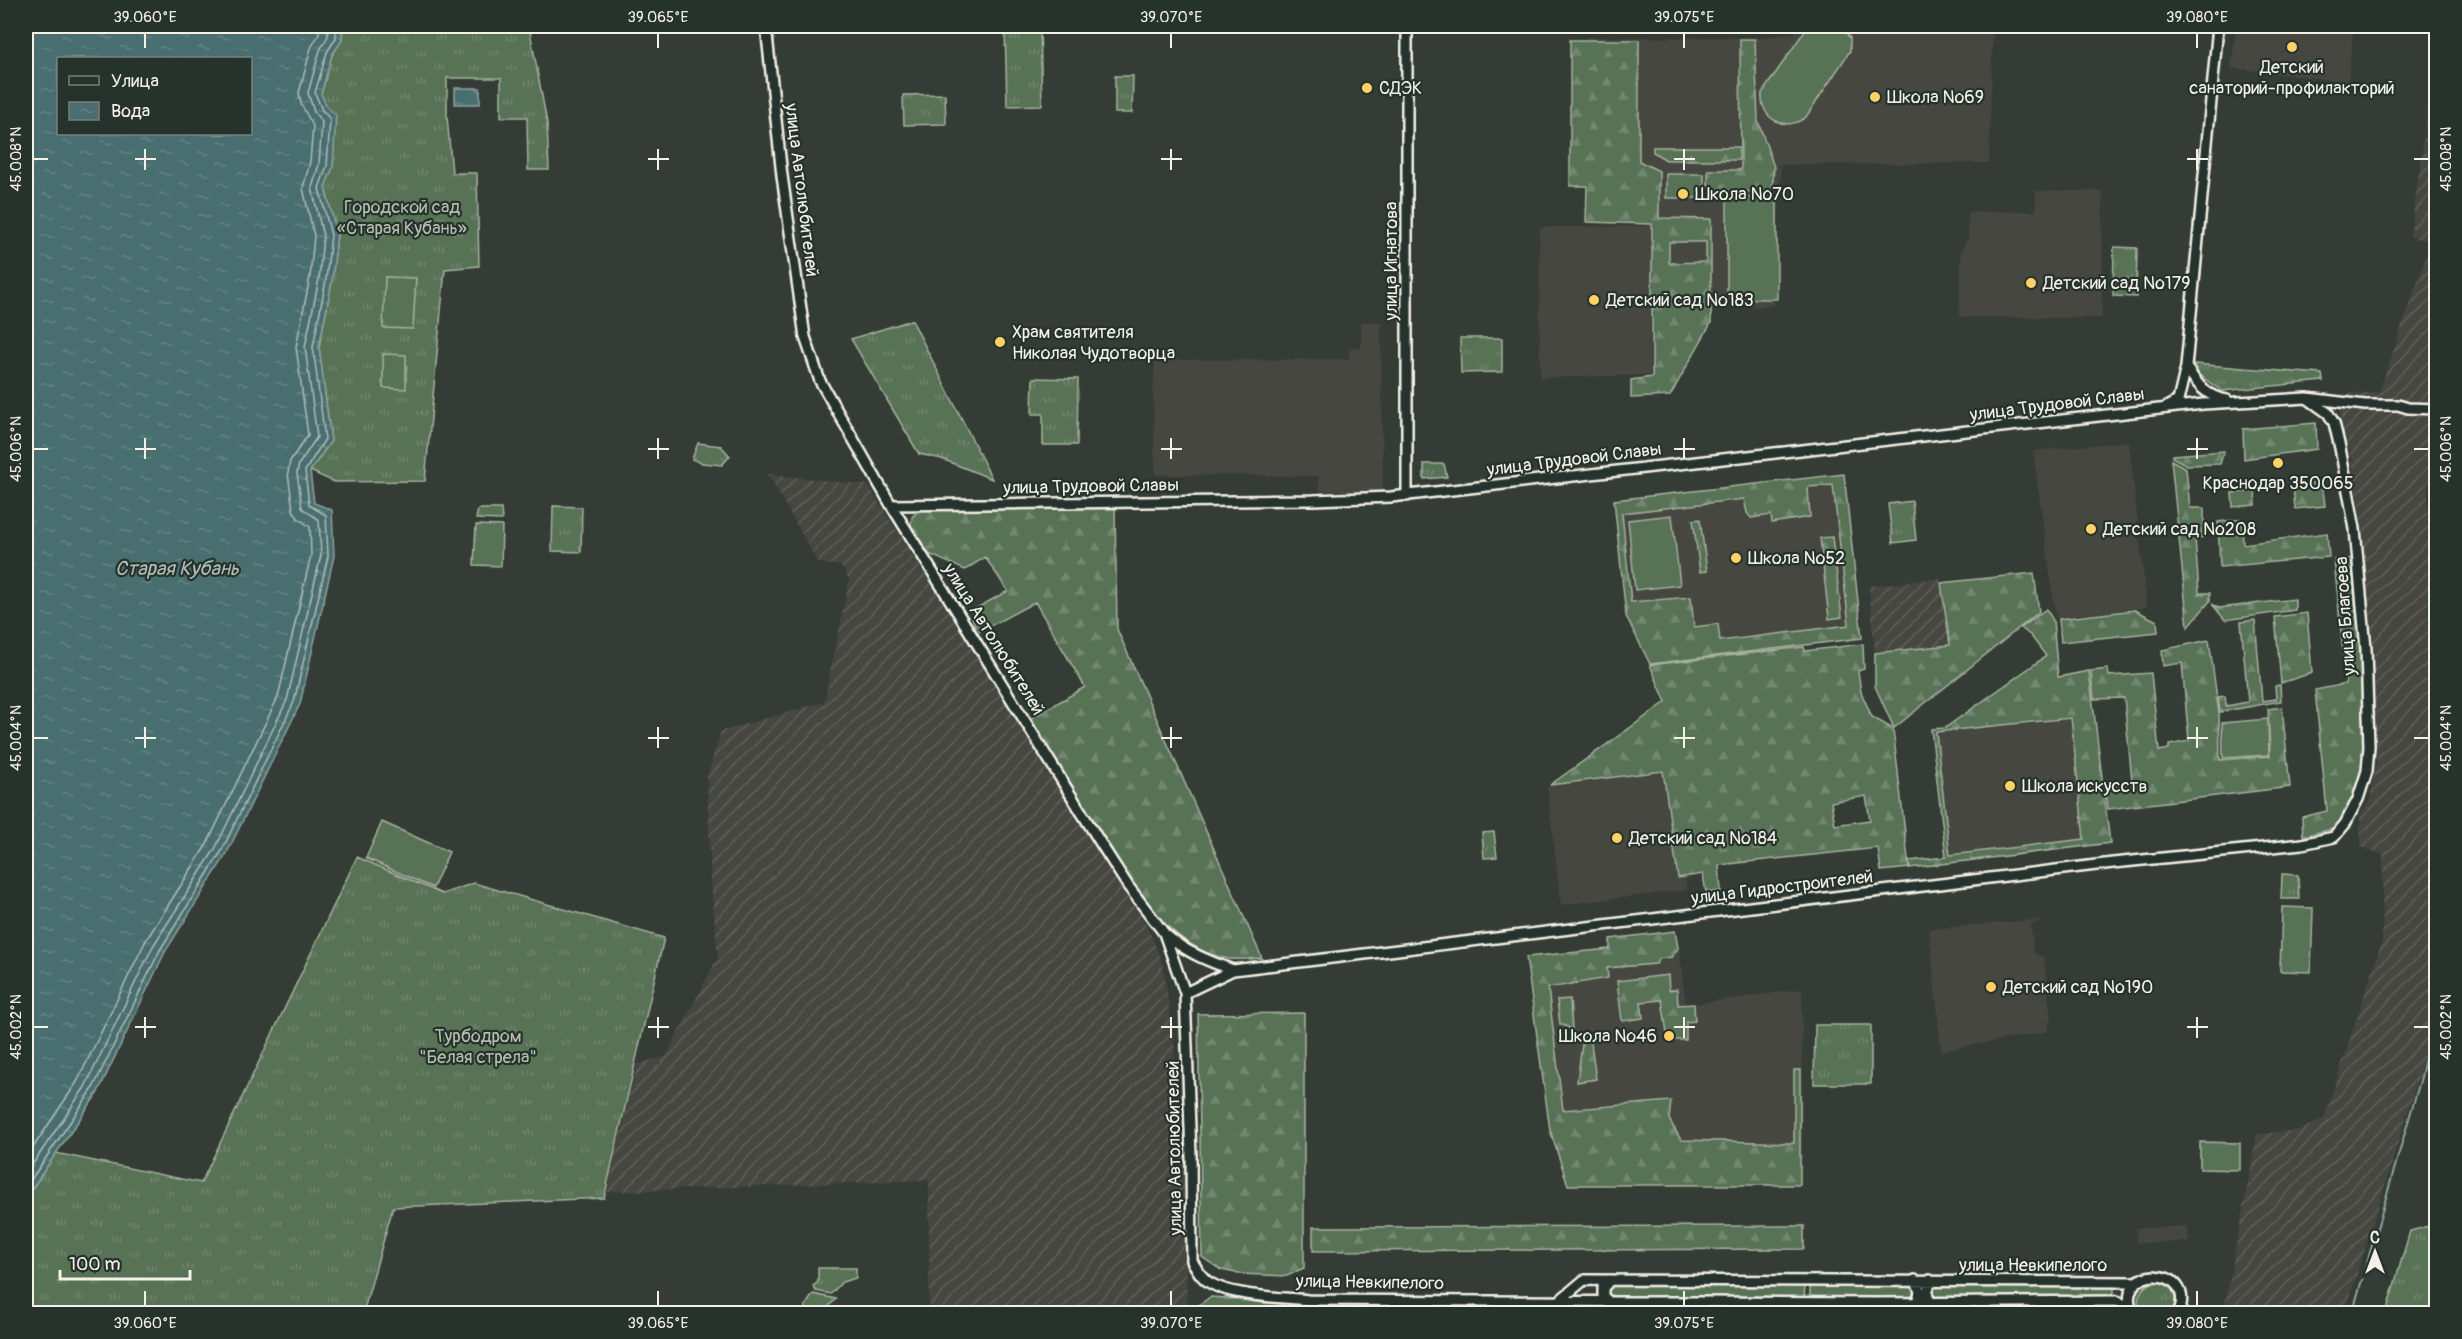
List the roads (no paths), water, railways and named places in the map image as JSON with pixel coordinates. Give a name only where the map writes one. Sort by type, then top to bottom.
[{"type":"street","name":"улица Автолюбителей","points":[[766,26],[782,176],[804,337],[820,381],[891,505],[1103,847],[1128,886],[1164,933],[1185,993],[1192,1261]]},
{"type":"street","name":"улица Игнатова","points":[[1407,26],[1407,496]]},
{"type":"street","points":[[2154,410],[2178,401],[2186,367],[2218,26]]},
{"type":"street","points":[[2186,367],[2198,386],[2209,395],[2237,401]]},
{"type":"street","name":"улица Трудовой Славы","points":[[891,505],[1312,500],[1407,496],[2237,401],[2307,398],[2365,405],[2398,405],[2408,408],[2436,409]]},
{"type":"street","name":"улица Благоева","points":[[2307,398],[2328,413],[2334,423],[2340,447],[2355,529],[2366,649],[2369,746],[2367,771],[2358,799],[2341,831],[2334,837]]},
{"type":"street","name":"улица Гидростроителей","points":[[1185,993],[1233,970],[2101,864],[2302,844],[2334,837]]},
{"type":"street","name":"улица Гидростроителей","points":[[1164,933],[1178,946],[1197,957],[1233,970]]},
{"type":"street","name":"улица Невкипелого","points":[[1192,1261],[1199,1274],[1210,1283],[1243,1292],[1308,1300],[1916,1303],[2117,1301],[2131,1310]]},
{"type":"street","name":"улица Невкипелого","points":[[1559,1301],[1584,1280],[2136,1282],[2146,1276],[2157,1275],[2173,1281],[2181,1296],[2178,1314]]},
{"type":"street","points":[[1610,1280],[1603,1288],[1603,1296],[1610,1302]]},
{"type":"street","points":[[1915,1280],[1920,1287],[1920,1295],[1916,1303]]},
{"type":"street","points":[[1930,1280],[1927,1295],[1931,1303]]},
{"type":"street","points":[[2131,1310],[2130,1294],[2136,1282]]},
{"type":"water","name":"Старая Кубань","points":[[26,26],[342,26],[342,40],[332,55],[321,94],[327,107],[336,115],[333,167],[325,187],[337,234],[332,281],[319,347],[331,441],[310,471],[314,503],[332,510],[334,556],[300,704],[226,855],[165,952],[97,1094],[26,1197]]},
{"type":"water","points":[[455,88],[480,88],[480,104],[455,104]]},
{"type":"waterway","points":[[2352,1314],[2420,1081],[2436,1012]]},
{"type":"place","name":"Детский санаторий-профилакторий","points":[[2292,47]]},
{"type":"place","name":"СДЭК","points":[[1367,88]]},
{"type":"place","name":"Школа №69","points":[[1875,97]]},
{"type":"place","name":"Школа №70","points":[[1683,194]]},
{"type":"place","name":"Детский сад №179","points":[[2031,283]]},
{"type":"place","name":"Детский сад №183","points":[[1594,300]]},
{"type":"place","name":"Храм святителя Николая Чудотворца","points":[[1000,342]]},
{"type":"place","name":"Краснодар 350065","points":[[2278,463]]},
{"type":"place","name":"Детский сад №208","points":[[2091,529]]},
{"type":"place","name":"Школа №52","points":[[1736,558]]},
{"type":"place","name":"Школа искусств","points":[[2010,786]]},
{"type":"place","name":"Детский сад №184","points":[[1617,838]]},
{"type":"place","name":"Детский сад №190","points":[[1991,987]]},
{"type":"place","name":"Школа №46","points":[[1669,1036]]},
{"type":"park label","name":"Городской сад «Старая Кубань»","points":[[402,217]]},
{"type":"park label","name":"Турбодром \"Белая стрела\"","points":[[478,1046]]}]
